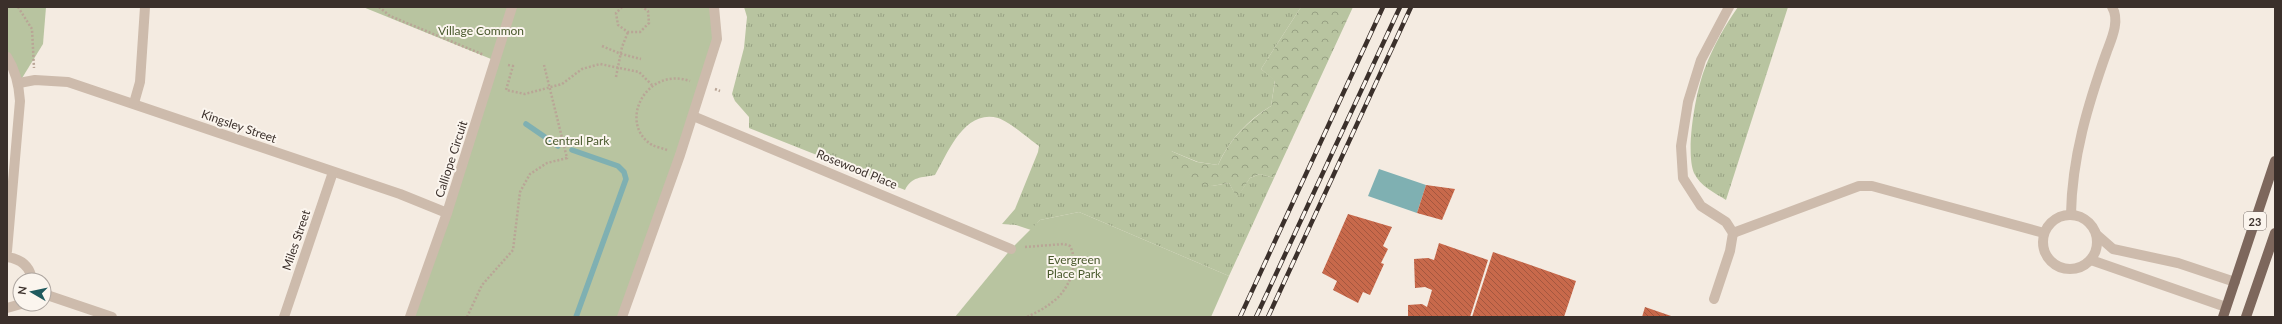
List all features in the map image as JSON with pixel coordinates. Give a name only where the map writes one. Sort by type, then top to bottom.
[{"type":"main road","name":"23","points":[[2225,312],[2275,161]]},
{"type":"main road","name":"23","points":[[2246,317],[2275,233]]},
{"type":"street","points":[[134,103],[140,82],[145,7]]},
{"type":"street","name":"Calliope Circuit","points":[[410,317],[448,213],[512,7]]},
{"type":"street","points":[[622,317],[680,155],[717,39],[714,7]]},
{"type":"street","points":[[1714,299],[1730,251],[1733,233],[1726,222],[1701,206],[1683,178],[1681,146],[1688,102],[1701,60],[1729,7]]},
{"type":"street","points":[[2072,214],[2072,193],[2087,108],[2113,34],[2115,19],[2112,7]]},
{"type":"street","points":[[7,57],[14,68],[19,83],[20,101],[7,251]]},
{"type":"street","name":"Kingsley Street","points":[[19,83],[35,80],[68,82],[134,103],[448,213]]},
{"type":"street","name":"Rosewood Place","points":[[693,116],[1011,249]]},
{"type":"street","name":"Miles Street","points":[[284,317],[333,172]]},
{"type":"street","points":[[1733,233],[1859,186],[1872,186],[2044,233]]},
{"type":"street","points":[[2097,234],[2096,253],[2084,266],[2075,269],[2056,266],[2044,251],[2044,233],[2055,219],[2072,214],[2088,220],[2097,234],[2113,249],[2178,263],[2235,282]]},
{"type":"street","points":[[7,257],[23,262],[30,272]]},
{"type":"street","points":[[2091,260],[2172,287],[2225,312]]},
{"type":"street","points":[[52,297],[112,317]]},
{"type":"path","points":[[18,7],[32,28],[34,70]]},
{"type":"path","points":[[379,7],[390,16],[486,56]]},
{"type":"path","points":[[622,7],[616,13],[618,25],[628,32],[640,32],[649,23],[648,12],[642,7]]},
{"type":"path","points":[[616,77],[620,54],[628,32]]},
{"type":"path","points":[[602,46],[620,54],[641,59]]},
{"type":"path","points":[[508,64],[513,66],[506,90],[525,94],[562,84],[582,69],[600,64],[618,66],[639,72],[652,85]]},
{"type":"path","points":[[467,317],[482,285],[513,250],[520,192],[530,174],[547,163],[567,158],[544,65]]},
{"type":"path","points":[[680,155],[652,145],[643,136],[637,122],[638,105],[643,95],[652,85],[674,78],[692,81]]},
{"type":"path","points":[[715,89],[720,91]]},
{"type":"path","points":[[1011,249],[1064,244],[1070,246],[1074,253],[1071,275],[1066,287],[1052,303],[1027,317]]},
{"type":"green space","points":[[7,7],[46,7],[43,44],[19,83],[7,57]]},
{"type":"green space","name":"Central Park","points":[[363,7],[714,7],[717,39],[622,317],[410,317],[496,61]]},
{"type":"green space","points":[[744,7],[1301,7],[1261,69],[1275,80],[1271,106],[1240,131],[1222,156],[1218,165],[1198,162],[1171,151],[1212,186],[1229,183],[1237,197],[1250,178],[1260,174],[1274,178],[1229,276],[1079,212],[1040,220],[1031,230],[1016,225],[1002,224],[1015,209],[1038,152],[1039,146],[998,118],[986,117],[976,120],[967,126],[952,145],[935,175],[921,177],[914,180],[905,190],[749,128],[749,117],[735,101],[732,94],[744,48],[747,17]]},
{"type":"green space","points":[[1301,7],[1353,7],[1274,178],[1260,174],[1250,178],[1237,198],[1229,183],[1212,186],[1198,184],[1159,155],[1171,151],[1197,162],[1218,165],[1228,147],[1240,132],[1271,106],[1275,81],[1261,69]]},
{"type":"green space","points":[[1738,7],[1788,7],[1726,200],[1700,182],[1694,173],[1691,136],[1695,105],[1705,68],[1728,21]]},
{"type":"green space","name":"Evergreen Place Park","points":[[1079,212],[1229,276],[1211,317],[955,317],[1011,249],[1040,220]]},
{"type":"water","points":[[1379,169],[1426,185],[1417,213],[1368,196]]},
{"type":"building","points":[[1426,185],[1455,189],[1442,220],[1417,213]]},
{"type":"building","points":[[1348,214],[1392,227],[1383,246],[1388,249],[1381,263],[1384,264],[1370,295],[1363,292],[1358,303],[1333,290],[1337,281],[1322,273]]},
{"type":"building","points":[[1439,243],[1488,260],[1470,317],[1408,317],[1408,305],[1422,304],[1427,307],[1432,290],[1425,287],[1415,288],[1414,259],[1428,258],[1434,260]]},
{"type":"building","points":[[1493,252],[1576,281],[1564,317],[1472,317]]},
{"type":"building","points":[[1645,307],[1674,317],[1642,317]]},
{"type":"waterway","points":[[526,124],[558,146]]},
{"type":"waterway","points":[[572,150],[618,166],[624,172],[626,179],[576,317]]},
{"type":"railway","points":[[1240,317],[1383,7]]},
{"type":"railway","points":[[1256,317],[1400,7]]},
{"type":"railway","points":[[1268,317],[1411,7]]},
{"type":"park label","name":"Village Common","points":[[481,30]]}]
